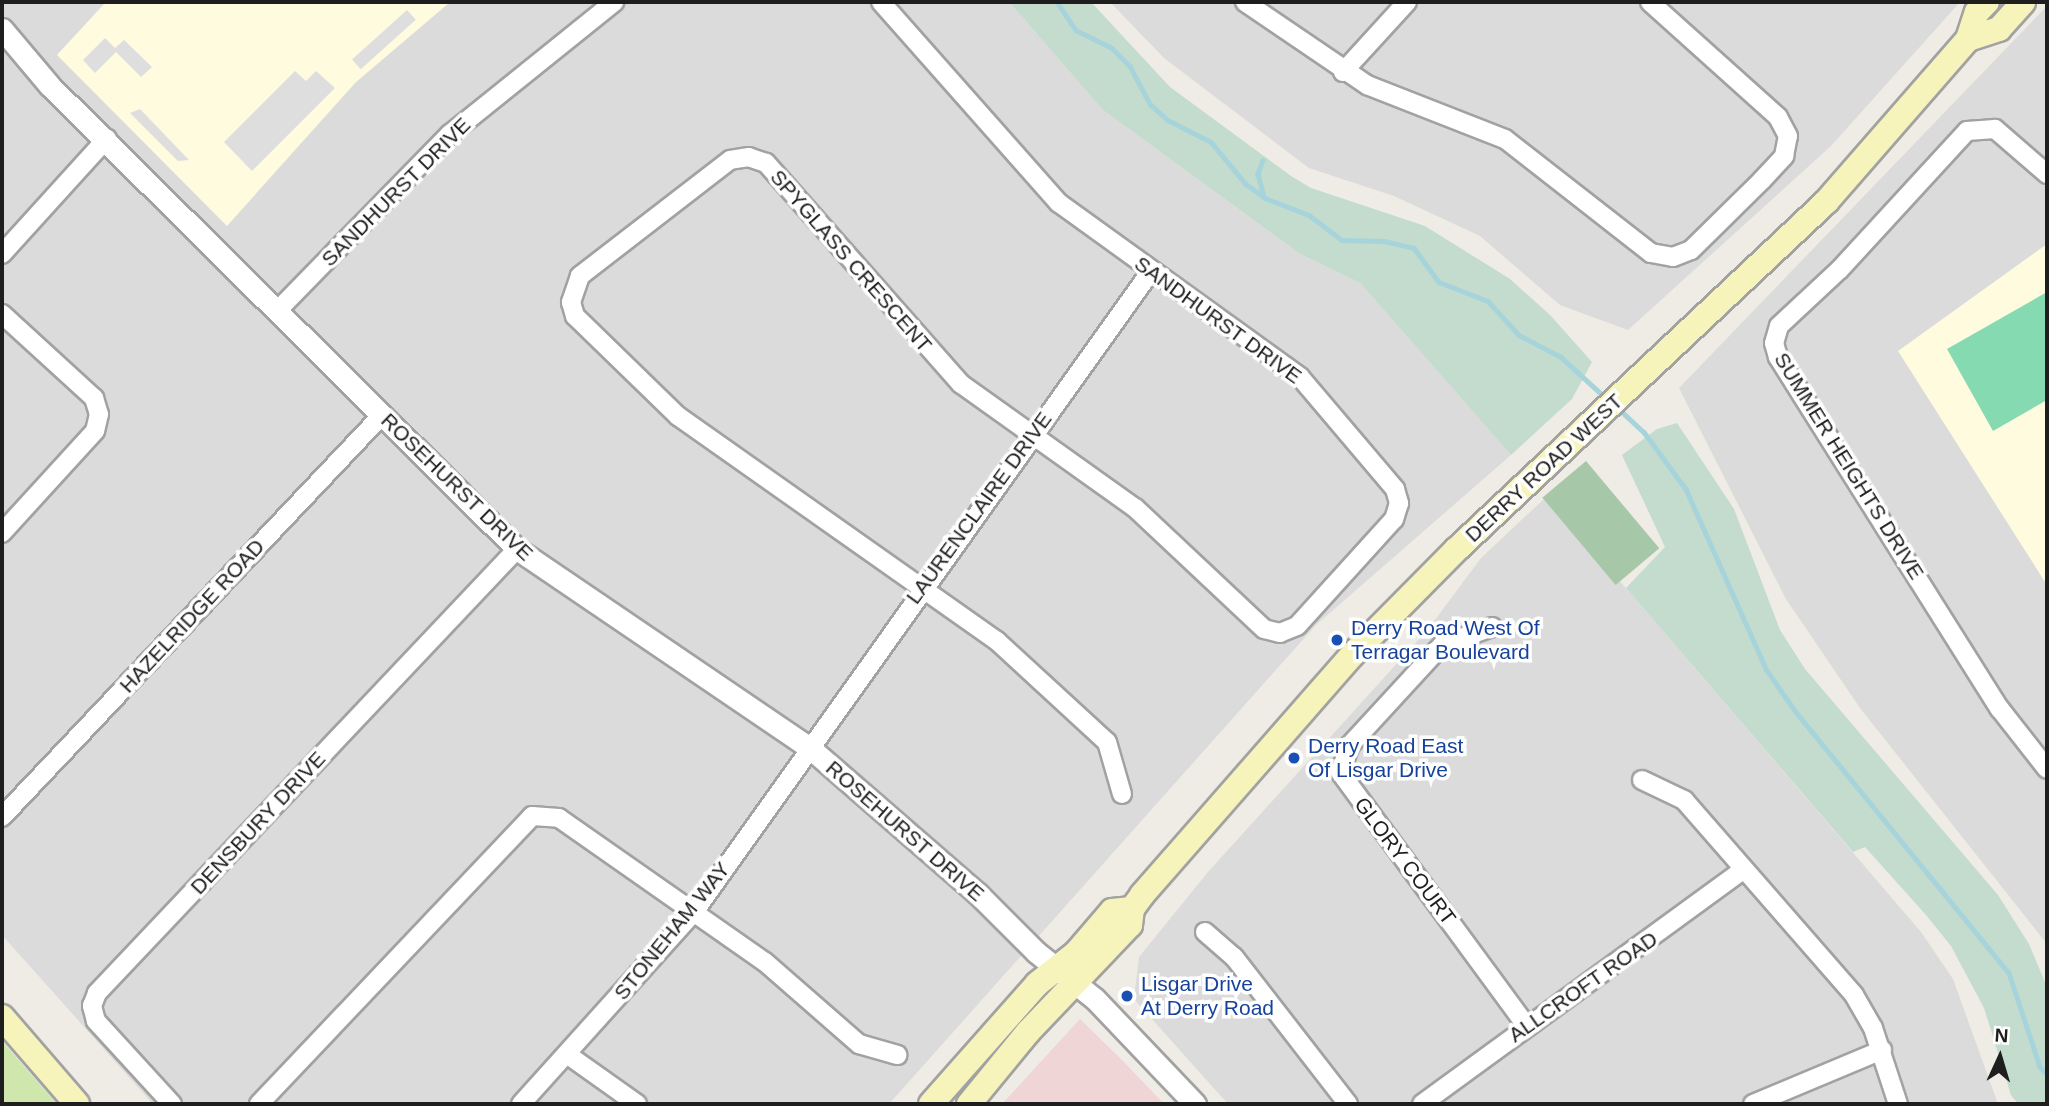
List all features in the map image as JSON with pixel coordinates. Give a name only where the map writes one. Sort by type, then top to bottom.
[{"type":"main road","name":"DERRY ROAD WEST","points":[[969,1104],[1028,1031],[1077,984],[1130,925],[1132,909],[1353,654],[1639,377],[1826,202],[1968,39],[1978,12],[1987,2]]},
{"type":"main road","name":"DERRY ROAD WEST","points":[[1968,39],[1999,29],[2023,2]]},
{"type":"main road","name":"DERRY ROAD WEST","points":[[931,1104],[1037,984],[1057,969],[1112,911],[1132,909]]},
{"type":"main road","points":[[2,1017],[77,1104]]},
{"type":"street","name":"SANDHURST DRIVE","points":[[279,309],[450,134],[614,2]]},
{"type":"street","name":"SANDHURST DRIVE","points":[[881,2],[1059,203],[1300,377],[1395,489],[1399,503],[1394,519],[1297,626],[1280,633],[1264,629],[1135,508],[1032,433]]},
{"type":"street","points":[[1245,2],[1343,72],[1505,139],[1651,254],[1680,256],[1784,156],[1788,136],[1779,117],[1650,2]]},
{"type":"street","points":[[1343,72],[1407,2]]},
{"type":"street","name":"ROSEHURST DRIVE","points":[[2,29],[50,86],[107,138],[517,550],[810,748],[1077,984],[1195,1104]]},
{"type":"street","name":"SUMMER HEIGHTS DRIVE","points":[[2047,174],[1995,129],[1967,131],[1839,270],[1779,326],[1774,343],[1778,357],[2000,709],[2047,769]]},
{"type":"street","points":[[2,254],[107,138]]},
{"type":"street","name":"SPYGLASS CRESCENT","points":[[1032,433],[961,384],[759,160],[730,160],[580,276],[571,303],[575,316],[657,399],[997,641],[1107,742],[1122,794]]},
{"type":"street","name":"LAURENCLAIRE DRIVE","points":[[810,748],[921,588],[1151,271]]},
{"type":"street","points":[[2,314],[93,398],[99,414],[95,431],[2,533]]},
{"type":"street","name":"HAZELRIDGE ROAD","points":[[2,817],[382,415]]},
{"type":"street","name":"DENSBURY DRIVE","points":[[172,1104],[96,1021],[92,1006],[97,993],[517,550]]},
{"type":"street","name":"GLORY COURT","points":[[1492,627],[1442,645],[1344,753],[1340,772],[1527,1025]]},
{"type":"street","name":"STONEHAM WAY","points":[[521,1104],[568,1055],[694,912],[810,748]]},
{"type":"street","points":[[1642,780],[1684,800],[1854,995],[1882,1050],[1898,1104]]},
{"type":"street","points":[[258,1104],[533,816],[559,818],[765,962],[859,1044],[897,1055]]},
{"type":"street","name":"ALLCROFT ROAD","points":[[1432,1101],[1527,1025],[1656,938],[1743,870]]},
{"type":"street","points":[[1205,932],[1234,957],[1348,1104]]},
{"type":"street","points":[[1753,1104],[1882,1050]]},
{"type":"street","points":[[568,1055],[637,1104]]},
{"type":"shaded area","points":[[2,2],[106,2],[58,54],[356,82],[450,2],[1009,2],[1103,110],[1300,254],[1360,283],[1511,455],[1316,625],[889,1104],[153,1104],[2,935]]},
{"type":"shaded area","points":[[106,2],[450,2],[356,82],[227,226],[57,55]]},
{"type":"shaded area","points":[[1110,2],[1960,2],[1831,146],[1628,330],[1560,305],[1480,236],[1394,196],[1309,168],[1164,58]]},
{"type":"shaded area","points":[[2047,6],[2047,944],[1860,708],[1786,599],[1679,388]]},
{"type":"shaded area","points":[[407,10],[416,20],[361,69],[352,60]]},
{"type":"shaded area","points":[[105,38],[115,48],[124,40],[152,67],[141,77],[116,52],[95,73],[83,60]]},
{"type":"shaded area","points":[[295,71],[306,81],[316,71],[335,88],[252,171],[224,142]]},
{"type":"shaded area","points":[[140,109],[189,160],[178,161],[130,113]]},
{"type":"shaded area","points":[[2047,244],[2047,585],[1898,351]]},
{"type":"shaded area","points":[[1544,499],[1626,588],[1921,932],[1953,979],[1998,1104],[1228,1104],[1134,999],[1139,957],[1208,872],[1429,628],[1481,558]]},
{"type":"shaded area","points":[[1080,1019],[1124,1062],[1164,1104],[1002,1104]]},
{"type":"green space","points":[[1009,2],[1091,2],[1170,87],[1291,176],[1311,188],[1425,226],[1510,279],[1550,315],[1592,362],[1572,399],[1511,455],[1360,283],[1300,254],[1103,110]]},
{"type":"green space","points":[[2047,292],[2047,400],[1993,431],[1947,349]]},
{"type":"green space","points":[[1677,423],[1734,509],[1780,630],[1805,669],[1998,895],[2029,944],[2047,987],[2047,1104],[2018,1104],[2011,1095],[1984,1008],[1951,946],[1926,915],[1865,847],[1853,852],[1626,588],[1665,547],[1622,455],[1657,429]]},
{"type":"green space","points":[[1586,461],[1659,548],[1616,585],[1542,498]]},
{"type":"green space","points":[[2,1041],[57,1104],[2,1104]]},
{"type":"waterway","points":[[1057,2],[1076,30],[1112,48],[1130,66],[1150,104],[1168,120],[1211,142],[1246,184],[1265,198],[1309,215],[1342,240],[1384,241],[1414,248],[1439,282],[1488,301],[1519,335],[1561,357],[1607,399]]},
{"type":"waterway","points":[[1263,160],[1258,174],[1264,196]]},
{"type":"waterway","points":[[1619,409],[1644,432],[1686,489],[1766,669],[1796,712],[2009,973],[2040,1067],[2047,1074]]},
{"type":"place","name":"Derry Road West Of Terragar Boulevard","points":[[1337,640]]},
{"type":"place","name":"Derry Road East Of Lisgar Drive","points":[[1294,758]]},
{"type":"place","name":"Lisgar Drive At Derry Road","points":[[1127,996]]}]
